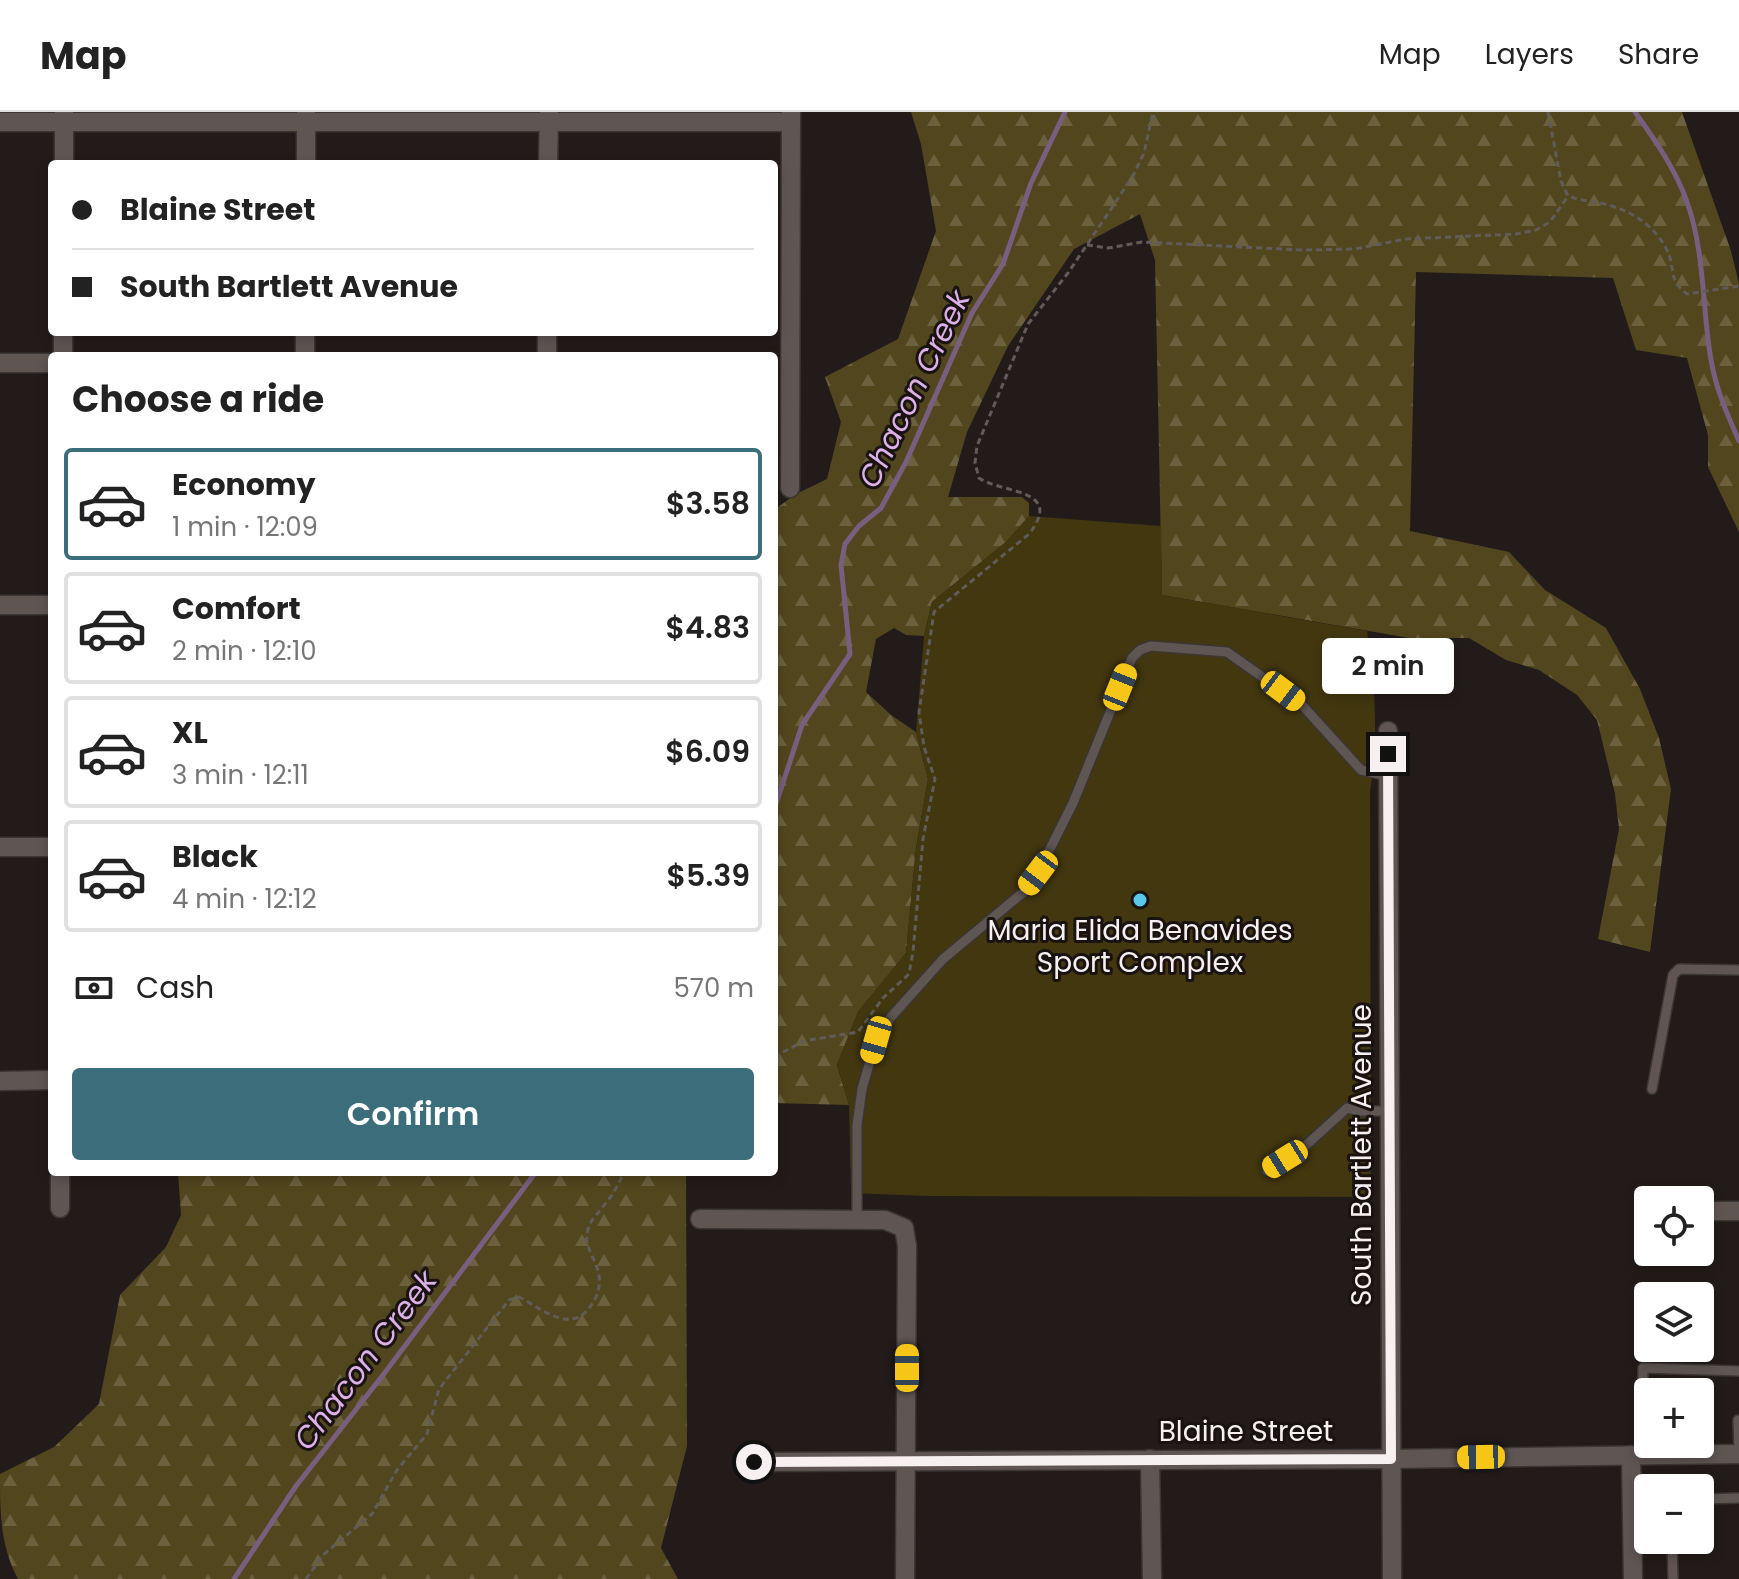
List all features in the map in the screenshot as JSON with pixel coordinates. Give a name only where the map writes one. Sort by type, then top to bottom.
[{"type":"street","points":[[64,117],[64,160]]},
{"type":"street","points":[[0,122],[64,117],[791,117],[782,365],[790,488]]},
{"type":"street","points":[[306,117],[306,160]]},
{"type":"street","points":[[548,160],[549,117]]},
{"type":"street","points":[[0,363],[48,363]]},
{"type":"street","points":[[0,605],[48,605]]},
{"type":"street","name":"South Bartlett Avenue","points":[[1388,731],[1392,1579]]},
{"type":"street","points":[[0,847],[48,847]]},
{"type":"street","points":[[0,1081],[48,1080]]},
{"type":"street","points":[[60,1176],[60,1208]]},
{"type":"street","points":[[1714,1211],[1739,1211]]},
{"type":"street","points":[[700,1219],[885,1220],[904,1228],[907,1246],[905,1579]]},
{"type":"street","name":"Blaine Street","points":[[1714,1454],[1739,1454]]},
{"type":"street","name":"Blaine Street","points":[[754,1462],[1634,1455]]},
{"type":"street","points":[[1633,1579],[1637,1458]]},
{"type":"street","points":[[1150,1459],[1152,1579]]},
{"type":"lane","points":[[857,1220],[857,1125],[862,1089],[876,1040],[891,1017],[943,959],[1026,890],[1038,873],[1073,803],[1132,658],[1140,650],[1151,646],[1227,652],[1302,705],[1361,770],[1388,776]]},
{"type":"lane","points":[[1652,1089],[1673,975],[1679,969],[1739,970]]},
{"type":"lane","points":[[1267,1171],[1303,1148],[1347,1108],[1389,1111]]},
{"type":"lane","points":[[1642,1378],[1643,1368],[1737,1373]]},
{"type":"lane","points":[[1738,1420],[1739,1454]]},
{"type":"lane","points":[[1714,1499],[1739,1498]]},
{"type":"lane","points":[[1672,1554],[1673,1579]]},
{"type":"path","points":[[778,1055],[804,1041],[858,1032],[883,998],[909,974],[919,907],[923,839],[935,779],[924,747],[919,712],[934,612],[1029,534],[1039,519],[1039,505],[1032,497],[1021,491],[989,486],[979,478],[975,463],[977,446],[1028,324],[1087,245],[1133,176],[1144,153],[1153,112]]},
{"type":"path","points":[[1548,112],[1561,181],[1568,196],[1602,203],[1641,219],[1659,235],[1670,255],[1672,276],[1687,294],[1739,286]]},
{"type":"path","points":[[1087,245],[1108,248],[1142,242],[1303,250],[1355,249],[1405,239],[1516,234],[1536,230],[1550,222],[1568,196]]},
{"type":"path","points":[[306,1579],[323,1555],[372,1514],[397,1470],[427,1434],[439,1389],[509,1300],[519,1297],[542,1312],[562,1319],[578,1316],[592,1304],[599,1281],[586,1238],[588,1226],[622,1176]]},
{"type":"green space","points":[[911,112],[1682,112],[1731,251],[1739,284],[1739,532],[1708,467],[1708,435],[1687,358],[1636,350],[1613,278],[1416,272],[1410,531],[1509,552],[1545,590],[1606,628],[1640,689],[1659,738],[1671,789],[1650,952],[1598,939],[1619,829],[1615,794],[1597,720],[1577,695],[1539,670],[1506,660],[1469,638],[1409,638],[1162,595],[1155,260],[1140,214],[1074,249],[1008,346],[967,432],[948,497],[1022,497],[1029,503],[1029,516],[1006,542],[932,602],[924,636],[906,635],[894,628],[876,639],[866,692],[916,732],[928,779],[916,848],[906,953],[858,1012],[837,1065],[849,1105],[778,1103],[778,507],[796,494],[827,479],[841,422],[825,377],[898,339],[936,231],[921,144]]},
{"type":"green space","points":[[178,1176],[686,1176],[687,1446],[661,1548],[678,1579],[18,1579],[4,1541],[0,1474],[54,1447],[99,1404],[120,1295],[166,1247],[181,1215]]},
{"type":"shaded area","name":"Maria Elida Benavides Sport Complex","points":[[1029,516],[1161,526],[1162,595],[1367,631],[1375,732],[1370,792],[1371,1197],[927,1196],[851,1193],[849,1105],[837,1065],[858,1012],[906,953],[916,848],[928,779],[916,732],[924,636],[932,602],[1006,542]]},
{"type":"waterway","name":"Chacon Creek","points":[[778,798],[802,725],[850,654],[841,565],[845,544],[859,526],[881,508],[906,462],[972,313],[1003,264],[1031,183],[1065,112]]},
{"type":"waterway","name":"Chacon Creek","points":[[1635,112],[1671,167],[1687,202],[1697,240],[1713,371],[1739,441]]},
{"type":"waterway","name":"Chacon Creek","points":[[234,1579],[296,1486],[533,1176]]},
{"type":"place","name":"Maria Elida Benavides Sport Complex","points":[[1140,900]]},
{"type":"route","points":[[754,1462],[1391,1459],[1388,754]]}]
